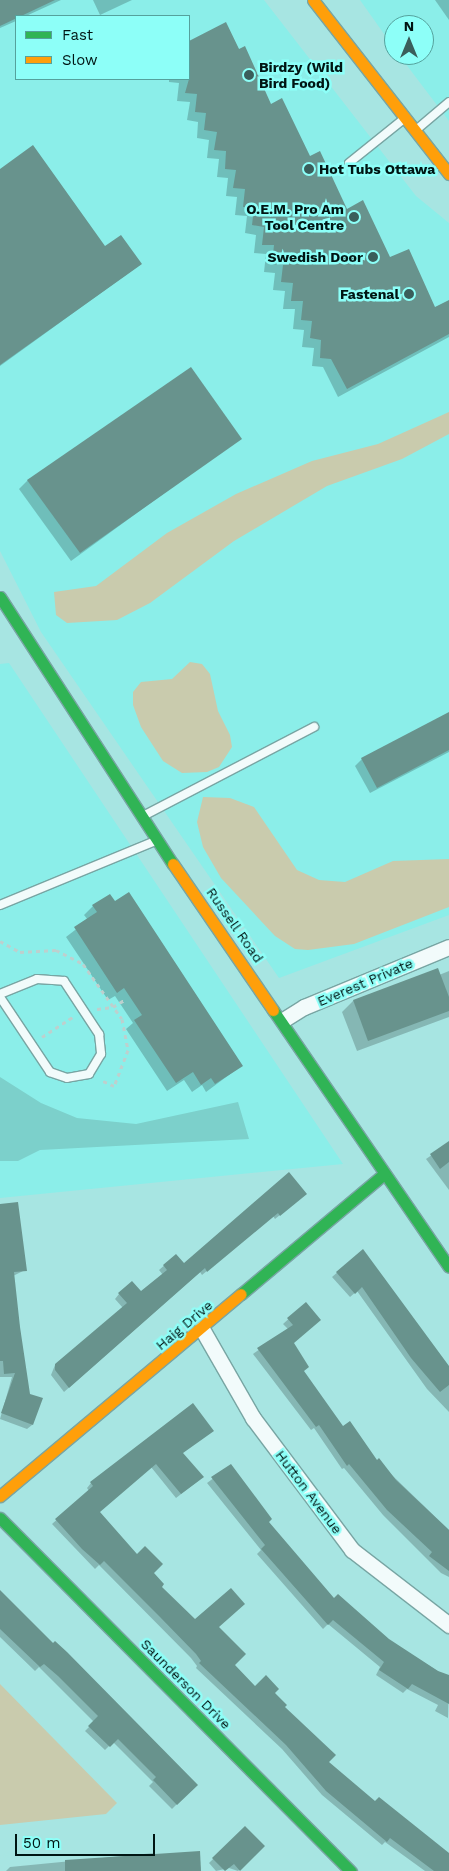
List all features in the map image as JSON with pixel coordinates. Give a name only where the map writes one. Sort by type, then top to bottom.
[{"type":"street","points":[[313,0],[414,132],[449,174]]},
{"type":"street","name":"Russell Road","points":[[0,597],[157,840],[283,1020],[384,1174],[449,1267]]},
{"type":"street","name":"Everest Private","points":[[283,1020],[304,1007],[449,947]]},
{"type":"street","name":"Haig Drive","points":[[0,1496],[202,1330],[384,1174]]},
{"type":"street","name":"Hutton Avenue","points":[[202,1330],[253,1418],[352,1550],[449,1625]]},
{"type":"street","name":"Saunderson Drive","points":[[0,1518],[351,1871]]},
{"type":"lane","points":[[414,132],[449,102]]},
{"type":"lane","points":[[349,163],[404,119]]},
{"type":"lane","points":[[141,816],[314,727]]},
{"type":"lane","points":[[0,905],[157,840]]},
{"type":"lane","points":[[37,979],[64,981],[99,1034],[101,1054],[89,1074],[67,1078],[50,1072],[0,995],[37,979]]},
{"type":"shaded area","points":[[0,0],[264,0],[416,196],[449,223],[449,915],[279,978],[41,632],[0,551]]},
{"type":"shaded area","points":[[360,0],[449,0],[449,121],[407,65],[434,65],[434,15],[384,15],[384,34]]},
{"type":"shaded area","points":[[9,663],[343,1164],[0,1198],[0,664]]},
{"type":"shaded area","points":[[0,1077],[41,1103],[77,1118],[136,1124],[238,1102],[249,1139],[40,1150],[18,1161],[0,1161]]},
{"type":"green space","points":[[449,412],[449,434],[402,459],[327,486],[234,541],[150,603],[117,620],[67,623],[56,615],[54,592],[96,586],[167,533],[236,494],[312,461],[378,444]]},
{"type":"green space","points":[[190,662],[202,664],[210,674],[218,711],[230,735],[232,747],[219,767],[207,772],[182,773],[163,761],[141,727],[133,705],[133,692],[141,682],[172,679]]},
{"type":"green space","points":[[203,797],[230,798],[254,807],[297,870],[319,880],[345,882],[393,861],[449,859],[449,907],[354,944],[308,950],[295,949],[275,936],[221,878],[203,847],[197,822]]},
{"type":"green space","points":[[0,1684],[117,1803],[106,1814],[0,1825]]},
{"type":"building","points":[[0,0],[55,0],[23,15],[15,15],[15,19],[0,26]]},
{"type":"building","points":[[226,22],[239,49],[245,46],[271,104],[282,98],[310,156],[320,151],[347,209],[363,200],[390,257],[409,249],[435,307],[449,300],[449,334],[347,389],[331,359],[320,358],[321,340],[310,338],[312,321],[301,320],[303,301],[291,301],[293,283],[281,282],[283,265],[272,264],[274,245],[262,245],[264,227],[252,225],[254,208],[243,207],[245,189],[233,188],[236,170],[225,169],[226,151],[214,150],[217,132],[204,130],[206,113],[195,112],[197,94],[185,93],[190,80],[190,40]]},
{"type":"building","points":[[33,145],[105,246],[121,235],[142,264],[0,365],[0,169]]},
{"type":"building","points":[[191,367],[242,439],[80,553],[27,480]]},
{"type":"building","points":[[449,712],[449,750],[377,788],[361,758]]},
{"type":"building","points":[[129,892],[243,1066],[215,1084],[211,1078],[201,1085],[193,1072],[176,1083],[134,1020],[142,1015],[124,988],[117,993],[74,927],[97,912],[92,905],[110,894],[115,901]]},
{"type":"building","points":[[438,968],[449,997],[449,1011],[368,1041],[353,1000]]},
{"type":"building","points":[[449,1141],[449,1162],[440,1169],[430,1154]]},
{"type":"building","points":[[289,1172],[307,1194],[280,1216],[278,1213],[207,1272],[205,1268],[69,1388],[55,1370],[55,1364],[127,1303],[118,1293],[132,1281],[141,1291],[167,1270],[163,1265],[176,1254],[184,1263]]},
{"type":"building","points":[[18,1202],[27,1271],[14,1272],[20,1327],[30,1394],[43,1398],[33,1425],[1,1413],[15,1373],[4,1374],[3,1361],[0,1361],[0,1204]]},
{"type":"building","points":[[363,1249],[449,1366],[449,1385],[440,1392],[411,1358],[362,1287],[355,1294],[336,1272]]},
{"type":"building","points":[[306,1302],[321,1320],[294,1343],[309,1367],[304,1371],[343,1426],[350,1421],[377,1460],[379,1458],[396,1480],[449,1530],[449,1571],[429,1556],[432,1552],[387,1510],[349,1464],[347,1466],[319,1425],[316,1427],[257,1348],[293,1325],[287,1318]]},
{"type":"building","points":[[193,1403],[214,1431],[183,1453],[204,1477],[181,1494],[156,1464],[100,1512],[137,1554],[145,1546],[163,1564],[154,1573],[164,1584],[162,1587],[195,1619],[231,1588],[245,1604],[219,1627],[246,1654],[235,1665],[255,1686],[266,1675],[279,1689],[275,1693],[287,1705],[285,1707],[336,1755],[329,1762],[375,1801],[379,1797],[449,1853],[449,1871],[434,1871],[390,1838],[387,1842],[326,1791],[286,1745],[199,1663],[201,1661],[196,1654],[160,1617],[104,1561],[100,1565],[82,1549],[55,1519],[93,1486],[90,1482]]},
{"type":"building","points":[[231,1464],[272,1519],[269,1522],[334,1598],[338,1594],[389,1639],[438,1671],[449,1675],[449,1704],[412,1684],[408,1689],[379,1670],[384,1662],[333,1620],[328,1625],[261,1549],[265,1545],[211,1477]]},
{"type":"building","points":[[0,1590],[53,1643],[55,1641],[67,1652],[198,1785],[177,1805],[153,1780],[156,1777],[118,1739],[110,1747],[88,1726],[98,1716],[58,1676],[44,1664],[40,1667],[0,1629]]},
{"type":"building","points":[[245,1826],[265,1846],[240,1871],[234,1864],[225,1871],[212,1858]]},
{"type":"building","points":[[200,1851],[201,1871],[65,1871],[65,1860]]},
{"type":"traffic: fast","points":[[0,597],[173,864]]},
{"type":"traffic: fast","points":[[273,1010],[449,1267]]},
{"type":"traffic: fast","points":[[241,1294],[384,1174]]},
{"type":"traffic: fast","points":[[0,1518],[351,1871]]},
{"type":"traffic: slow","points":[[313,0],[449,174]]},
{"type":"traffic: slow","points":[[173,864],[273,1010]]},
{"type":"traffic: slow","points":[[0,1496],[241,1294]]},
{"type":"place","name":"Birdzy (Wild Bird Food)","points":[[249,75]]},
{"type":"place","name":"Hot Tubs Ottawa","points":[[309,169]]},
{"type":"place","name":"O.E.M. Pro Am Tool Centre","points":[[354,217]]},
{"type":"place","name":"Swedish Door","points":[[373,257]]},
{"type":"place","name":"Fastenal","points":[[409,294]]}]
